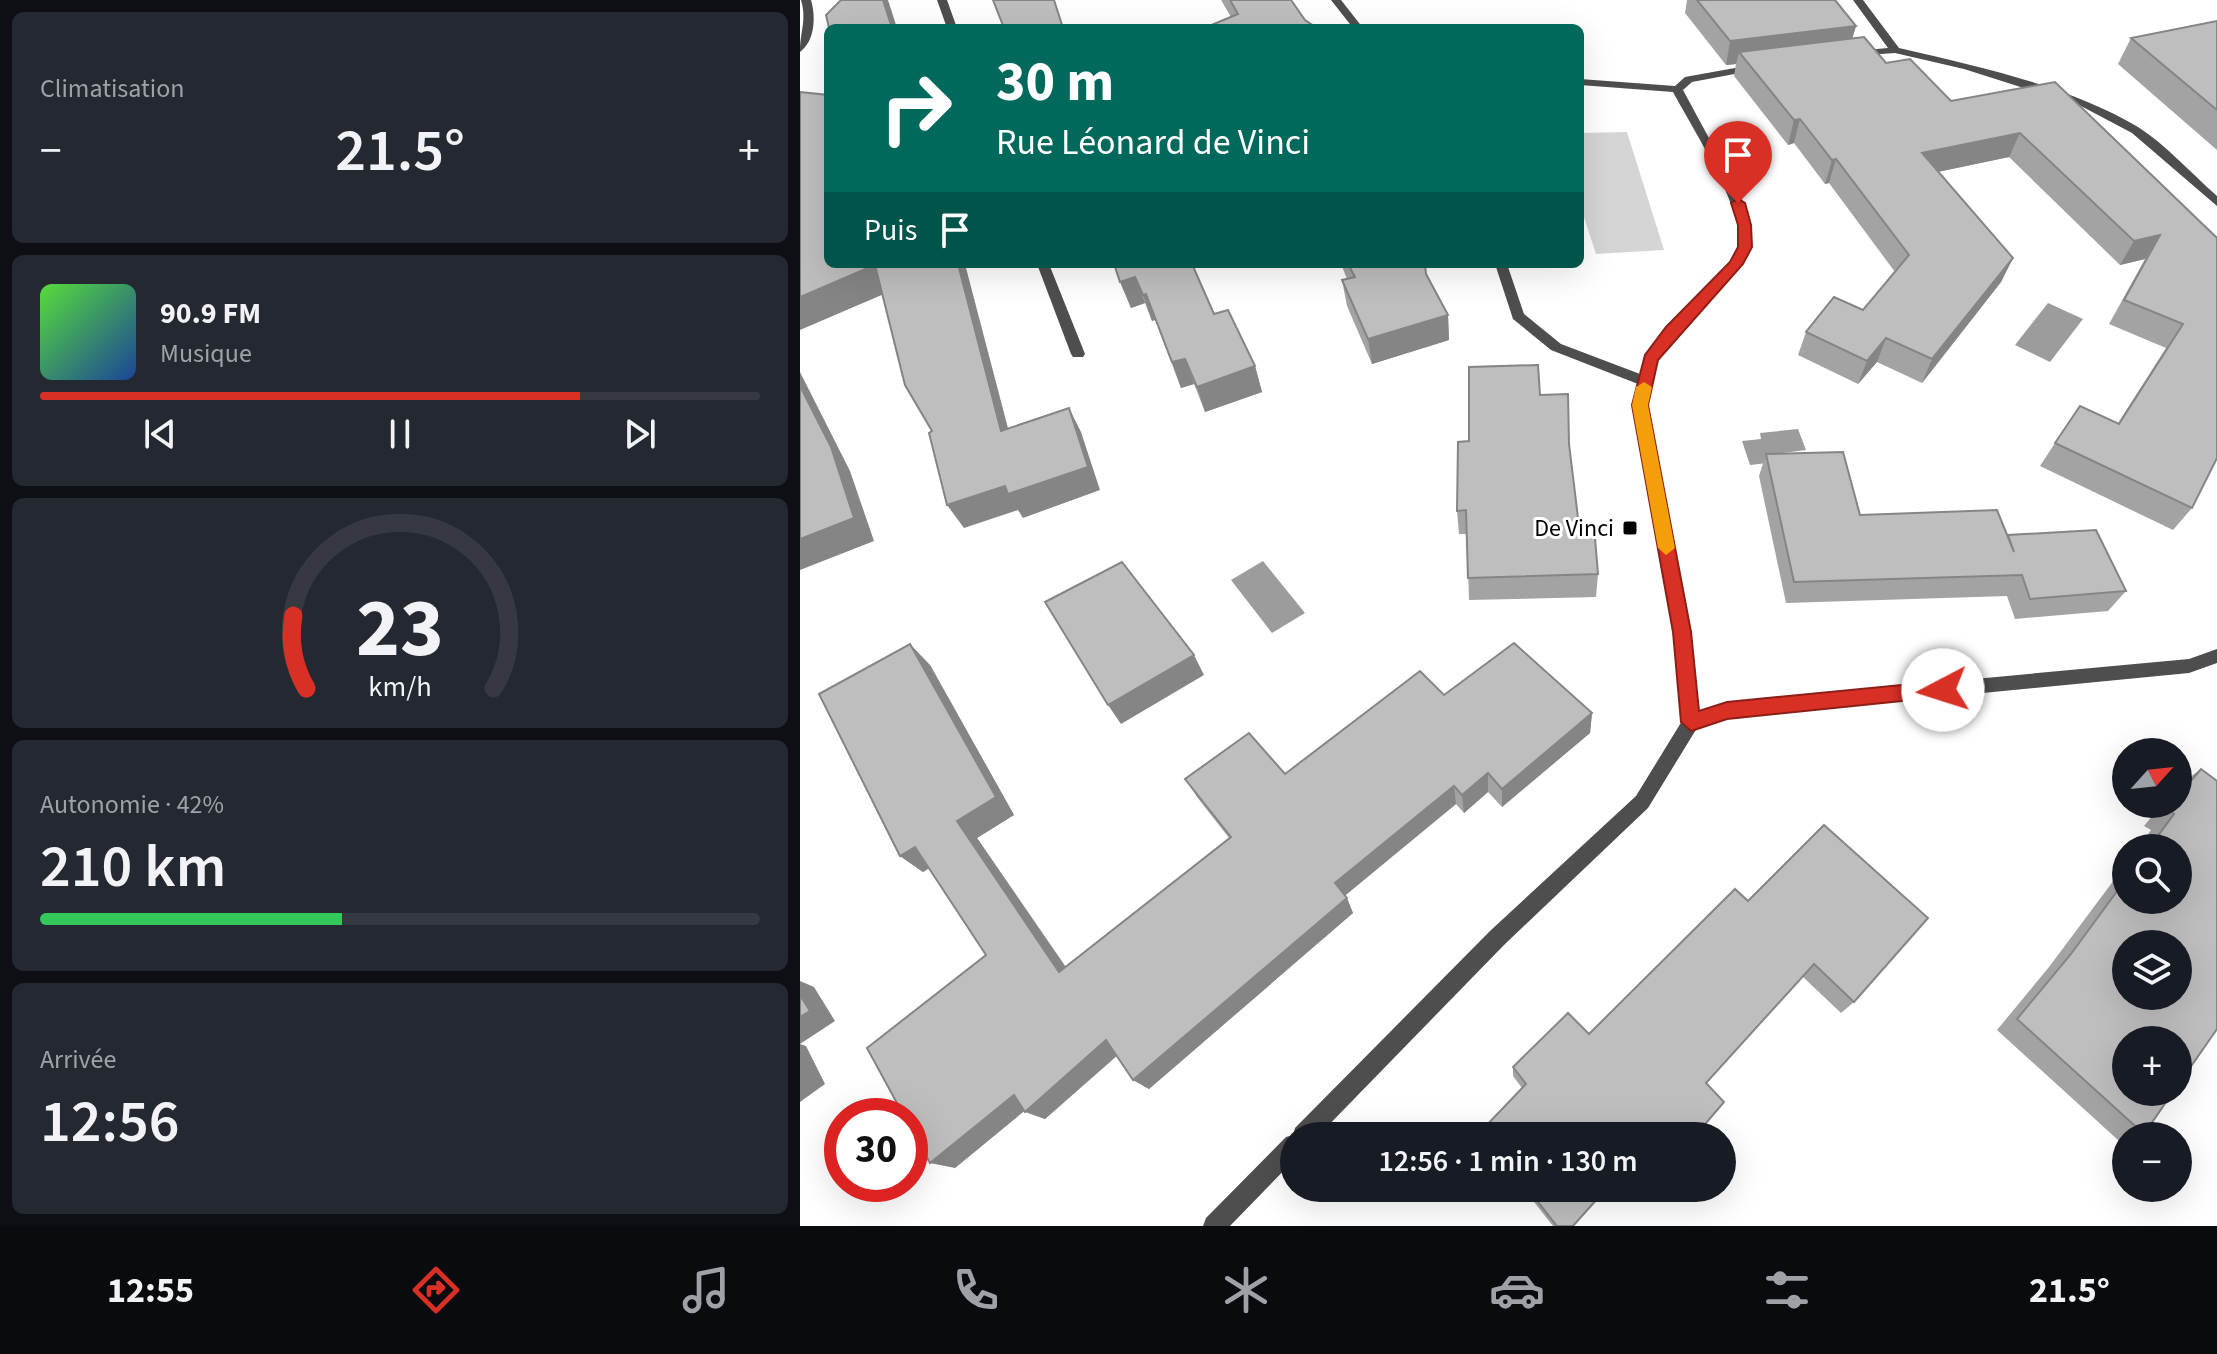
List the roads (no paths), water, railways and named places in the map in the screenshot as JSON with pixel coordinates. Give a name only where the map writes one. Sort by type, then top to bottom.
[{"type":"street","points":[[800,49],[811,18],[806,0]]},
{"type":"street","points":[[942,0],[951,24]]},
{"type":"street","points":[[1336,0],[1355,24]]},
{"type":"street","points":[[1858,0],[1895,50]]},
{"type":"street","points":[[1835,57],[1895,50],[1967,67],[2113,116],[2162,151],[2217,202]]},
{"type":"street","points":[[1584,82],[1677,89],[1689,79],[1776,65]]},
{"type":"street","points":[[1317,1122],[1497,938],[1642,802],[1691,722],[1682,632],[1640,405],[1650,359],[1672,331],[1736,264],[1745,247],[1745,225],[1738,203],[1677,89]]},
{"type":"street","points":[[1045,268],[1078,354]]},
{"type":"street","points":[[1502,268],[1518,316],[1556,347],[1645,381]]},
{"type":"street","points":[[1691,722],[1727,710],[2189,666],[2217,656]]},
{"type":"street","points":[[1214,1226],[1280,1159]]},
{"type":"place","name":"De Vinci","points":[[1630,528]]}]
